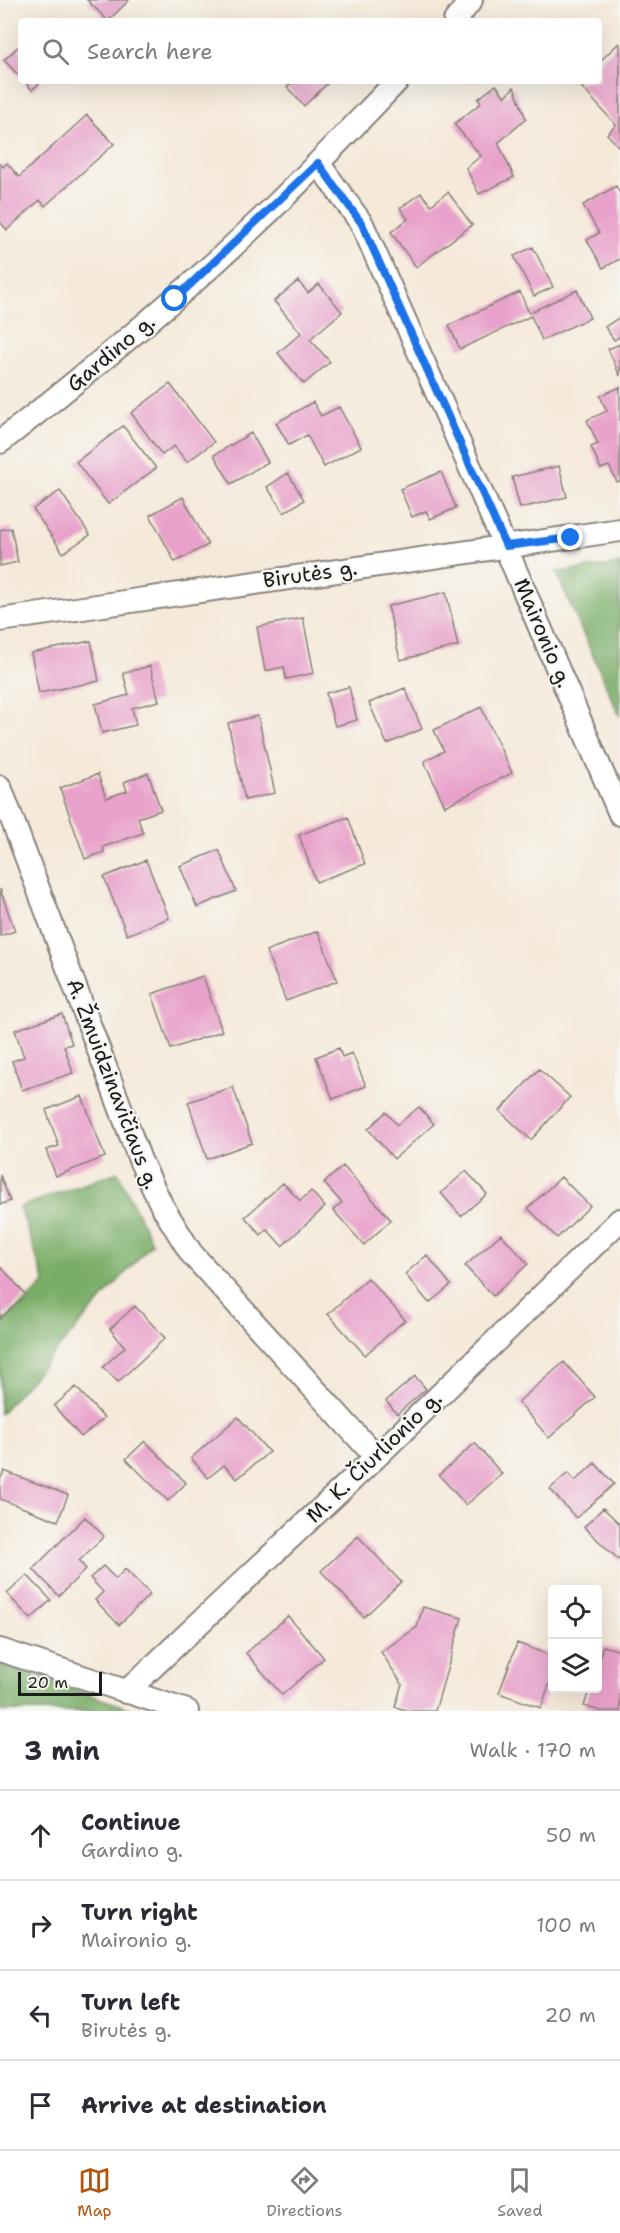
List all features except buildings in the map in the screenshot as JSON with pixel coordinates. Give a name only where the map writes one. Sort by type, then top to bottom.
[{"type":"street","points":[[457,18],[471,0]]},
{"type":"street","name":"Gardino g.","points":[[0,442],[86,375],[175,299],[318,163],[394,84]]},
{"type":"street","name":"Maironio g.","points":[[318,163],[362,224],[506,546],[620,814]]},
{"type":"street","name":"Birutės g.","points":[[0,620],[620,530]]},
{"type":"street","name":"A. Žmuidzinavičiaus g.","points":[[0,786],[140,1160],[162,1206],[190,1253],[376,1457]]},
{"type":"street","name":"M. K. Čiurlionio g.","points":[[126,1692],[376,1457],[620,1221]]},
{"type":"street","points":[[0,1650],[187,1711]]},
{"type":"green space","points":[[620,564],[620,717],[556,572]]},
{"type":"green space","points":[[118,1172],[152,1243],[0,1414],[0,1324],[45,1283],[20,1207]]},
{"type":"green space","points":[[0,1664],[134,1710],[138,1711],[0,1711]]},
{"type":"route","points":[[175,299],[254,227],[318,163],[342,193],[362,224],[506,546],[571,538]]}]
